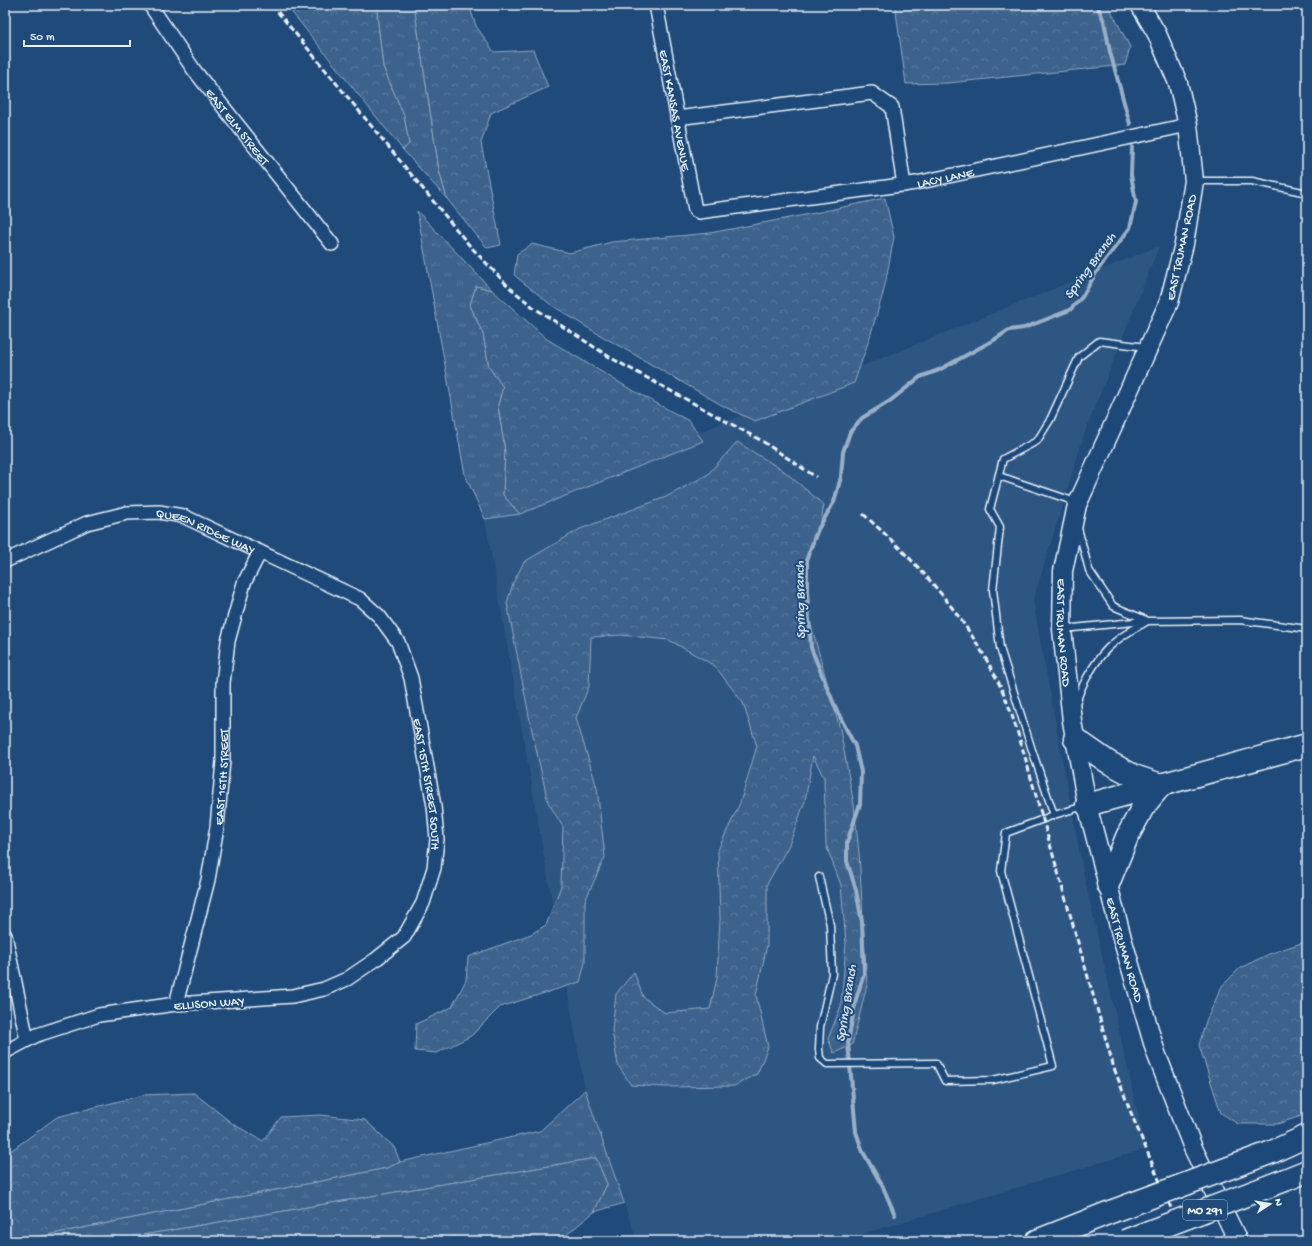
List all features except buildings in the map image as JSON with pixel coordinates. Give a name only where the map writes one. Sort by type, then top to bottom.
[{"type":"highway","points":[[1074,730],[1108,762],[1134,776],[1161,785]]},
{"type":"highway","points":[[1087,805],[1307,745]]},
{"type":"highway","points":[[1108,884],[1127,837],[1143,807],[1161,785]]},
{"type":"highway","points":[[1272,1152],[1307,1136]]},
{"type":"highway","name":"MO 291","points":[[1037,1241],[1113,1211],[1307,1140]]},
{"type":"highway","name":"MO 291","points":[[1125,1241],[1307,1171]]},
{"type":"highway","points":[[1285,1180],[1307,1176]]},
{"type":"main road","name":"EAST TRUMAN ROAD","points":[[1140,5],[1156,34],[1178,84],[1188,125],[1194,181],[1184,244],[1169,302],[1076,509],[1063,571],[1062,629],[1074,730],[1087,805],[1122,938],[1156,1053],[1193,1148],[1238,1241]]},
{"type":"street","name":"EAST ELM STREET","points":[[150,5],[194,70],[332,244]]},
{"type":"street","name":"EAST KANSAS AVENUE","points":[[656,5],[695,210],[699,212]]},
{"type":"street","points":[[677,118],[872,93],[892,107],[904,185]]},
{"type":"street","name":"LACY LANE","points":[[699,212],[904,185],[1188,125]]},
{"type":"street","name":"QUEEN RIDGE WAY","points":[[5,562],[87,522],[127,512],[159,512],[183,516],[360,599],[379,616],[390,630]]},
{"type":"street","name":"EAST 16TH STREET","points":[[176,1004],[208,880],[217,828],[223,761],[223,683],[228,641],[244,583],[260,552]]},
{"type":"street","name":"EAST 15TH STREET SOUTH","points":[[390,630],[398,642],[411,678],[434,806],[437,839],[434,868],[423,903],[404,937]]},
{"type":"street","points":[[5,935],[27,1040]]},
{"type":"street","name":"ELLISON WAY","points":[[5,1052],[37,1035],[99,1015],[176,1004],[293,996],[324,989],[347,980],[404,937]]},
{"type":"lane","points":[[1194,181],[1252,181],[1307,193]]},
{"type":"lane","points":[[1054,815],[1000,648],[993,590],[1000,527],[990,509],[1003,459],[1037,441],[1050,420],[1079,357],[1099,341],[1148,347]]},
{"type":"lane","points":[[999,476],[1076,509],[1088,570],[1112,606],[1148,621]]},
{"type":"lane","points":[[1062,629],[1148,621],[1240,620],[1307,628]]},
{"type":"lane","points":[[1074,730],[1078,693],[1090,672],[1108,648],[1127,632],[1148,621]]},
{"type":"lane","points":[[819,877],[830,925],[832,974],[820,1027],[819,1049],[820,1058],[827,1064],[936,1064],[945,1081],[993,1080],[1053,1066],[1001,871],[1006,833],[1054,815],[1087,805]]},
{"type":"shaded area","points":[[1159,246],[1085,432],[1033,601],[1084,876],[1146,1149],[839,1241],[637,1241],[585,1090],[485,519]]},
{"type":"green space","points":[[286,5],[378,5],[377,15],[383,67],[404,116],[409,144],[403,150]]},
{"type":"green space","points":[[378,5],[414,5],[439,170],[447,199],[403,150],[409,144],[404,116],[383,67],[377,15]]},
{"type":"green space","points":[[414,5],[469,5],[476,26],[494,52],[533,50],[548,87],[491,113],[481,143],[501,245],[487,248],[447,199],[439,170]]},
{"type":"green space","points":[[895,5],[1108,5],[1130,47],[1125,65],[948,83],[906,84]]},
{"type":"green space","points":[[885,198],[894,237],[884,290],[854,383],[755,421],[725,407],[588,328],[550,304],[514,275],[517,254],[532,244],[570,253],[612,242],[710,233]]},
{"type":"green space","points":[[417,211],[492,290],[476,286],[470,305],[483,334],[489,367],[503,387],[498,405],[505,451],[503,495],[520,514],[485,519],[465,475]]},
{"type":"green space","points":[[476,286],[492,290],[547,339],[625,386],[689,421],[703,441],[520,514],[503,495],[505,451],[498,405],[503,387],[489,367],[483,334],[470,305]]},
{"type":"green space","points":[[737,442],[784,471],[824,505],[819,531],[800,576],[810,621],[840,729],[854,805],[859,853],[867,985],[852,1045],[834,1053],[828,1039],[841,1006],[846,944],[841,885],[826,845],[824,778],[813,756],[805,801],[789,845],[767,884],[767,945],[756,995],[768,1047],[757,1074],[734,1086],[665,1087],[631,1085],[618,1065],[612,1031],[616,994],[634,972],[643,997],[665,1013],[710,1009],[717,978],[720,919],[718,850],[740,803],[757,746],[743,703],[715,666],[669,640],[621,635],[591,637],[589,686],[576,718],[597,788],[605,857],[585,901],[585,962],[580,982],[500,1007],[471,1036],[437,1053],[415,1051],[416,1024],[452,1007],[466,980],[468,957],[531,934],[546,925],[561,886],[563,827],[548,802],[531,726],[507,603],[513,583],[524,562],[580,529],[666,497],[707,475]]},
{"type":"green space","points":[[1307,941],[1307,1114],[1277,1124],[1238,1124],[1221,1113],[1199,1045],[1206,1021],[1222,986],[1240,968],[1269,954]]},
{"type":"green space","points":[[585,1090],[624,1203],[594,1212],[607,1184],[596,1158],[143,1235],[136,1241],[16,1241],[387,1168],[400,1162],[540,1131]]},
{"type":"green space","points":[[194,1093],[233,1124],[263,1141],[281,1117],[321,1115],[365,1120],[394,1147],[400,1162],[387,1168],[16,1241],[5,1241],[5,1155],[57,1117],[143,1095]]},
{"type":"green space","points":[[596,1158],[607,1184],[594,1212],[565,1236],[553,1241],[136,1241],[143,1235]]},
{"type":"waterway","name":"Spring Branch","points":[[1097,5],[1104,21],[1110,52],[1130,124]]},
{"type":"waterway","name":"Spring Branch","points":[[895,1215],[883,1187],[863,1152],[856,1132],[848,1042],[856,999],[864,974],[862,922],[856,890],[847,861],[847,842],[860,804],[861,772],[855,746],[836,709],[811,648],[807,592],[807,558],[817,531],[834,502],[841,477],[843,452],[850,432],[862,418],[890,401],[920,377],[939,370],[994,340],[1009,330],[1024,328],[1070,310],[1082,297],[1097,271],[1130,228],[1136,202],[1131,175],[1132,147]]},
{"type":"railway","points":[[272,5],[470,246],[509,287],[533,307],[611,358],[762,441],[816,477]]},
{"type":"railway","points":[[863,514],[905,553],[943,596],[976,642],[1003,692],[1023,750],[1114,1068],[1133,1118],[1185,1241]]}]
